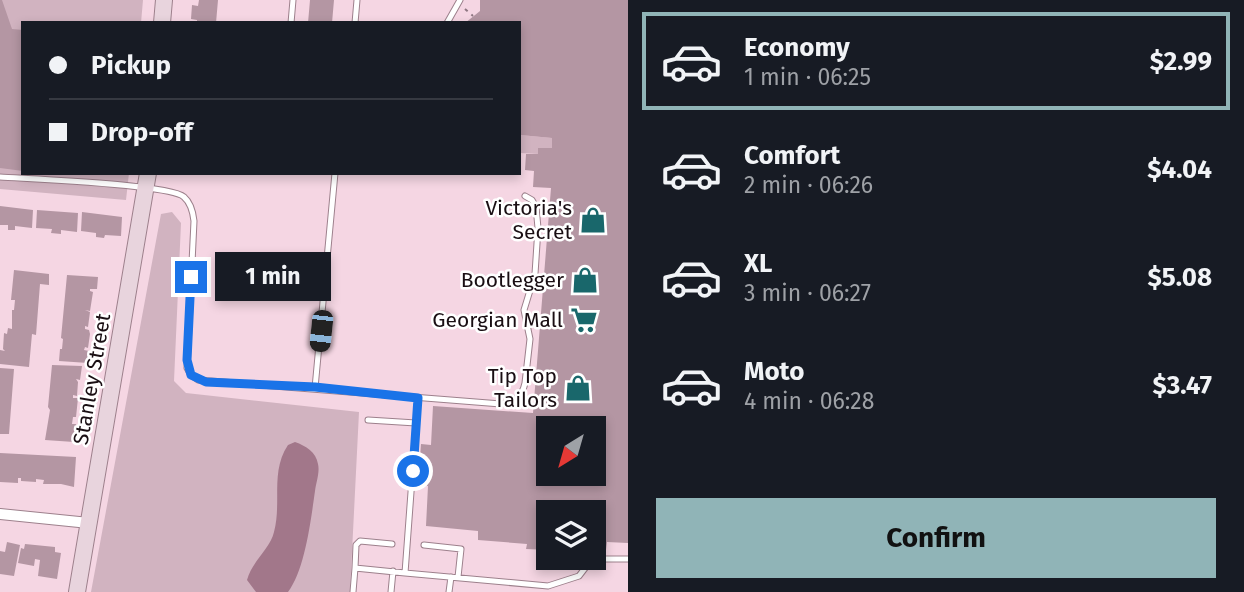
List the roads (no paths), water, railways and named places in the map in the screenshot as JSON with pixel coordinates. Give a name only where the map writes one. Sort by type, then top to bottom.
[{"type":"street","points":[[162,21],[164,0]]},
{"type":"street","name":"Stanley Street","points":[[76,592],[147,181]]},
{"type":"street","points":[[0,514],[89,523]]},
{"type":"lane","points":[[291,21],[293,0]]},
{"type":"lane","points":[[355,21],[357,0]]},
{"type":"lane","points":[[448,21],[459,2]]},
{"type":"lane","points":[[315,387],[335,175]]},
{"type":"lane","points":[[0,177],[147,181],[183,196],[192,207],[194,221],[187,360],[191,375],[206,382],[315,387],[501,404],[515,400],[523,390],[530,339],[524,310],[535,274],[538,228],[536,207],[532,200],[525,196]]},
{"type":"lane","points":[[405,573],[418,398]]},
{"type":"lane","points":[[368,420],[416,423]]},
{"type":"lane","points":[[354,592],[356,545],[360,541],[392,544]]},
{"type":"lane","points":[[424,545],[461,549],[449,592]]},
{"type":"lane","points":[[355,568],[548,586],[579,576],[592,559],[628,559]]},
{"type":"lane","points":[[391,592],[393,571]]},
{"type":"place","name":"Victoria's Secret","points":[[593,220]]},
{"type":"place","name":"Bootlegger","points":[[585,280]]},
{"type":"place","name":"Georgian Mall","points":[[584,320]]},
{"type":"place","name":"Tip Top Tailors","points":[[578,388]]}]
